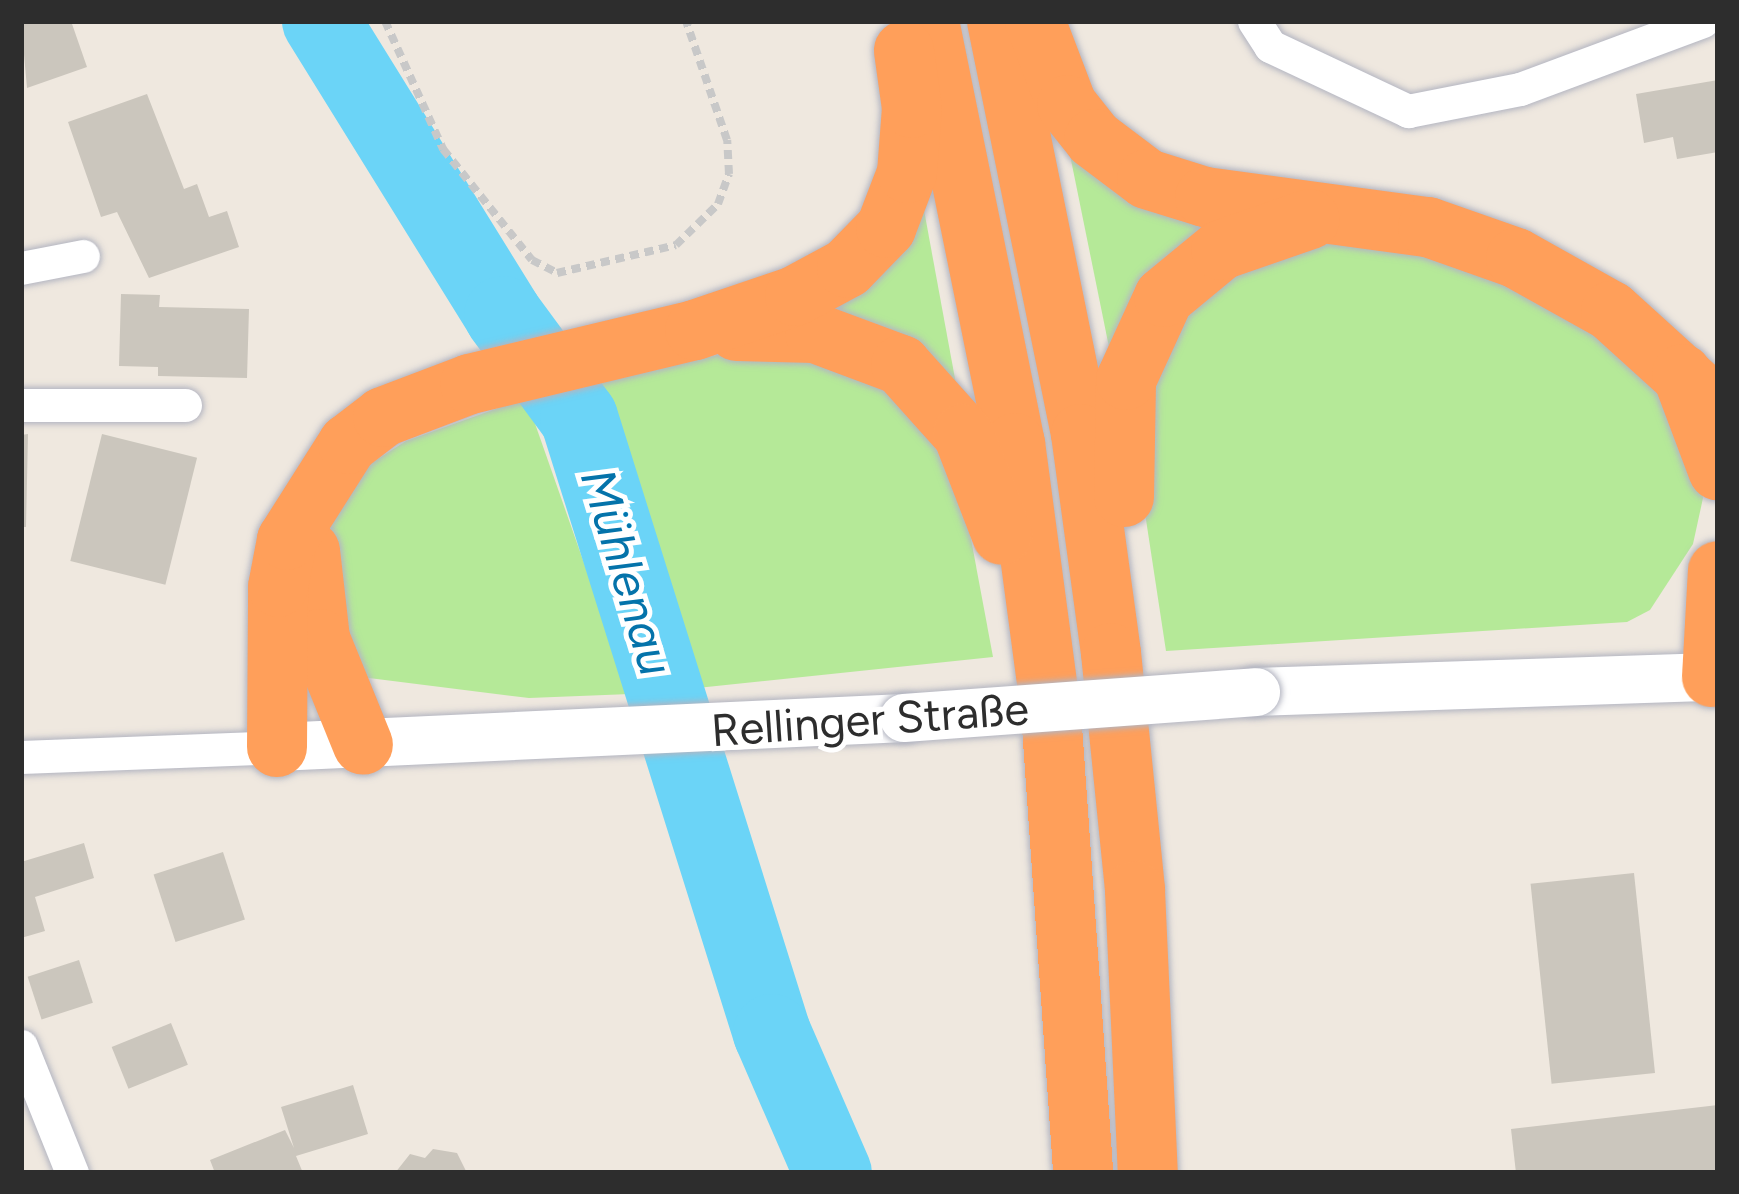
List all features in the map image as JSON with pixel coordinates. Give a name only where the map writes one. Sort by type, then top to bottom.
[{"type":"highway","points":[[277,747],[278,586],[287,540],[314,491],[348,445],[383,416],[470,384],[695,330],[823,284],[886,228],[912,142],[904,21]]},
{"type":"highway","points":[[929,21],[1015,443],[1052,712],[1083,1173]]},
{"type":"highway","points":[[998,21],[1081,434],[1111,653],[1135,891],[1148,1173]]},
{"type":"highway","points":[[1035,21],[1067,105],[1118,161],[1190,194],[1428,227],[1516,258],[1611,311],[1700,391],[1718,470]]},
{"type":"highway","points":[[1111,653],[1125,595],[1120,416],[1151,316],[1190,270],[1221,250],[1333,213]]},
{"type":"highway","points":[[695,330],[844,339],[924,384],[963,434],[987,484],[1052,712]]},
{"type":"highway","points":[[314,491],[314,604],[363,745]]},
{"type":"highway","points":[[1715,677],[1718,571]]},
{"type":"street","points":[[1254,21],[1270,46],[1408,111],[1520,88],[1703,21]]},
{"type":"street","points":[[21,268],[83,256]]},
{"type":"street","points":[[21,405],[185,405]]},
{"type":"street","name":"Rellinger Straße","points":[[21,758],[556,740],[800,727],[1256,692],[1715,677]]},
{"type":"street","points":[[21,1046],[72,1173]]},
{"type":"path","points":[[385,21],[443,149],[532,260],[557,273],[676,245],[718,204],[727,140],[686,21]]},
{"type":"green space","points":[[1069,150],[1233,224],[1110,352]]},
{"type":"green space","points":[[924,210],[958,395],[826,302]]},
{"type":"green space","points":[[1291,243],[1389,244],[1500,277],[1635,361],[1696,446],[1703,498],[1693,544],[1650,610],[1627,622],[1166,651],[1136,454],[1180,304]]},
{"type":"green space","points":[[779,350],[882,379],[960,480],[993,657],[678,690],[593,385],[721,354]]},
{"type":"green space","points":[[526,398],[630,694],[529,698],[361,677],[325,567],[328,530],[365,467],[406,441]]},
{"type":"building","points":[[21,21],[71,21],[87,67],[27,88]]},
{"type":"building","points":[[1718,80],[1718,152],[1677,159],[1673,137],[1644,143],[1636,94]]},
{"type":"building","points":[[147,94],[184,189],[197,184],[209,217],[227,211],[239,247],[149,278],[117,212],[101,217],[68,122]]},
{"type":"building","points":[[121,294],[160,295],[159,307],[249,309],[247,378],[158,376],[158,367],[119,366]]},
{"type":"building","points":[[28,434],[26,527],[21,527],[21,435]]},
{"type":"building","points":[[102,434],[197,458],[165,585],[70,561]]},
{"type":"building","points":[[84,843],[94,878],[35,897],[45,931],[21,938],[21,862]]},
{"type":"building","points":[[223,852],[245,920],[176,942],[154,875]]},
{"type":"building","points":[[1634,873],[1655,1073],[1552,1084],[1531,884]]},
{"type":"building","points":[[79,960],[93,1003],[42,1019],[28,977]]},
{"type":"building","points":[[171,1023],[188,1065],[129,1089],[112,1047]]},
{"type":"building","points":[[353,1085],[368,1134],[296,1156],[303,1173],[215,1173],[210,1160],[285,1130],[294,1148],[281,1107]]},
{"type":"building","points":[[1718,1105],[1718,1173],[1516,1173],[1511,1129]]},
{"type":"building","points":[[433,1149],[457,1153],[467,1173],[395,1173],[410,1154],[425,1158]]},
{"type":"waterway","name":"Mühlenau","points":[[321,21],[503,315],[579,418],[772,1033],[833,1173]]}]
